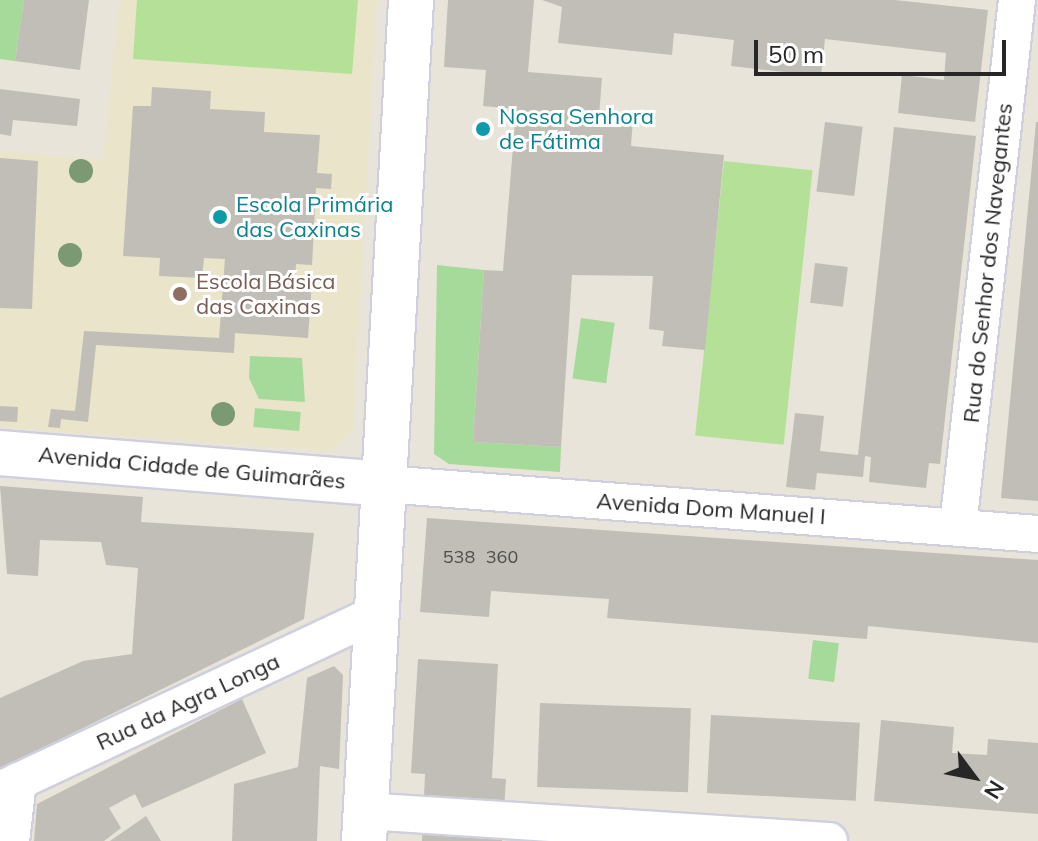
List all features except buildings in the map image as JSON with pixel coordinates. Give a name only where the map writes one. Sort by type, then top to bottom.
[{"type":"main road","points":[[364,826],[411,0]]},
{"type":"main road","name":"Avenida Cidade de Guimarães","points":[[0,453],[384,484]]},
{"type":"street","name":"Rua do Senhor dos Navegantes","points":[[958,526],[1017,0]]},
{"type":"street","name":"Avenida Dom Manuel I","points":[[384,484],[1038,534]]},
{"type":"street","name":"Rua da Agra Longa","points":[[9,785],[376,614]]},
{"type":"street","points":[[9,785],[11,841]]},
{"type":"street","points":[[364,826],[829,841]]},
{"type":"shaded area","name":"Escola Básica das Caxinas","points":[[119,0],[377,0],[353,431],[332,451],[0,427],[0,151],[103,160]]},
{"type":"green space","points":[[0,0],[24,0],[15,61],[0,59]]},
{"type":"green space","points":[[137,0],[358,0],[352,74],[133,59]]},
{"type":"green space","points":[[724,161],[813,170],[784,445],[695,435]]},
{"type":"green space","points":[[437,265],[484,270],[473,442],[561,447],[560,472],[449,464],[434,454]]},
{"type":"green space","points":[[581,318],[615,323],[606,383],[573,378]]},
{"type":"green space","points":[[250,356],[302,358],[305,402],[259,399],[249,378]]},
{"type":"green space","points":[[255,408],[301,412],[299,431],[253,427]]},
{"type":"green space","points":[[813,640],[839,643],[834,682],[808,679]]},
{"type":"place","name":"Nossa Senhora de Fátima","points":[[483,129]]},
{"type":"place","name":"Escola Primária das Caxinas","points":[[220,217]]},
{"type":"place","name":"Escola Básica das Caxinas","points":[[180,294]]}]
